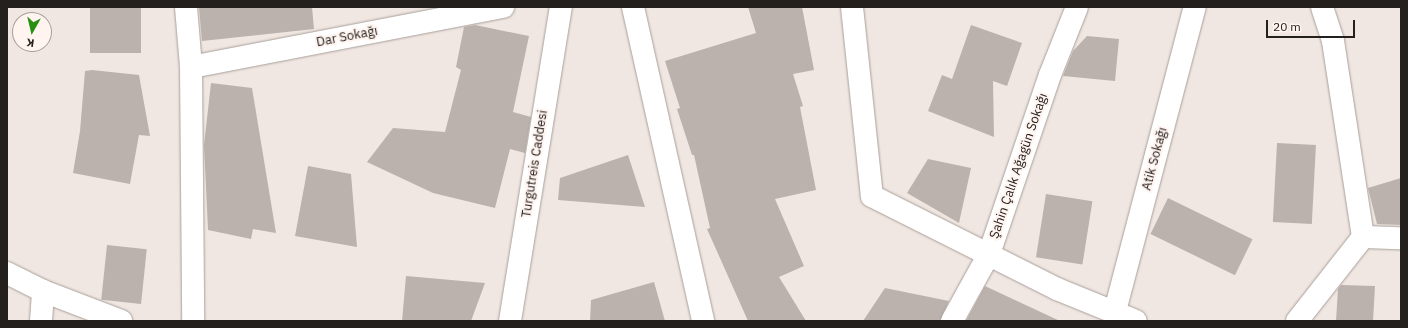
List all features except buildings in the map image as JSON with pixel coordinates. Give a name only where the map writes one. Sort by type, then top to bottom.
[{"type":"street","points":[[186,7],[191,67],[193,321]]},
{"type":"street","name":"Dar Sokağı","points":[[191,67],[503,7]]},
{"type":"street","name":"Turgutreis Caddesi","points":[[510,321],[561,7]]},
{"type":"street","points":[[632,7],[703,321]]},
{"type":"street","points":[[852,7],[872,196],[1057,288],[1136,321]]},
{"type":"street","name":"Şahin Çalık Ağagün Sokağı","points":[[952,321],[989,254],[1050,75],[1077,7]]},
{"type":"street","name":"Atik Sokağı","points":[[1115,311],[1195,7]]},
{"type":"street","points":[[1297,321],[1363,237],[1333,41],[1322,7]]},
{"type":"street","points":[[1363,237],[1401,238]]},
{"type":"street","points":[[7,274],[43,291],[121,321]]},
{"type":"street","points":[[41,321],[43,291]]}]
